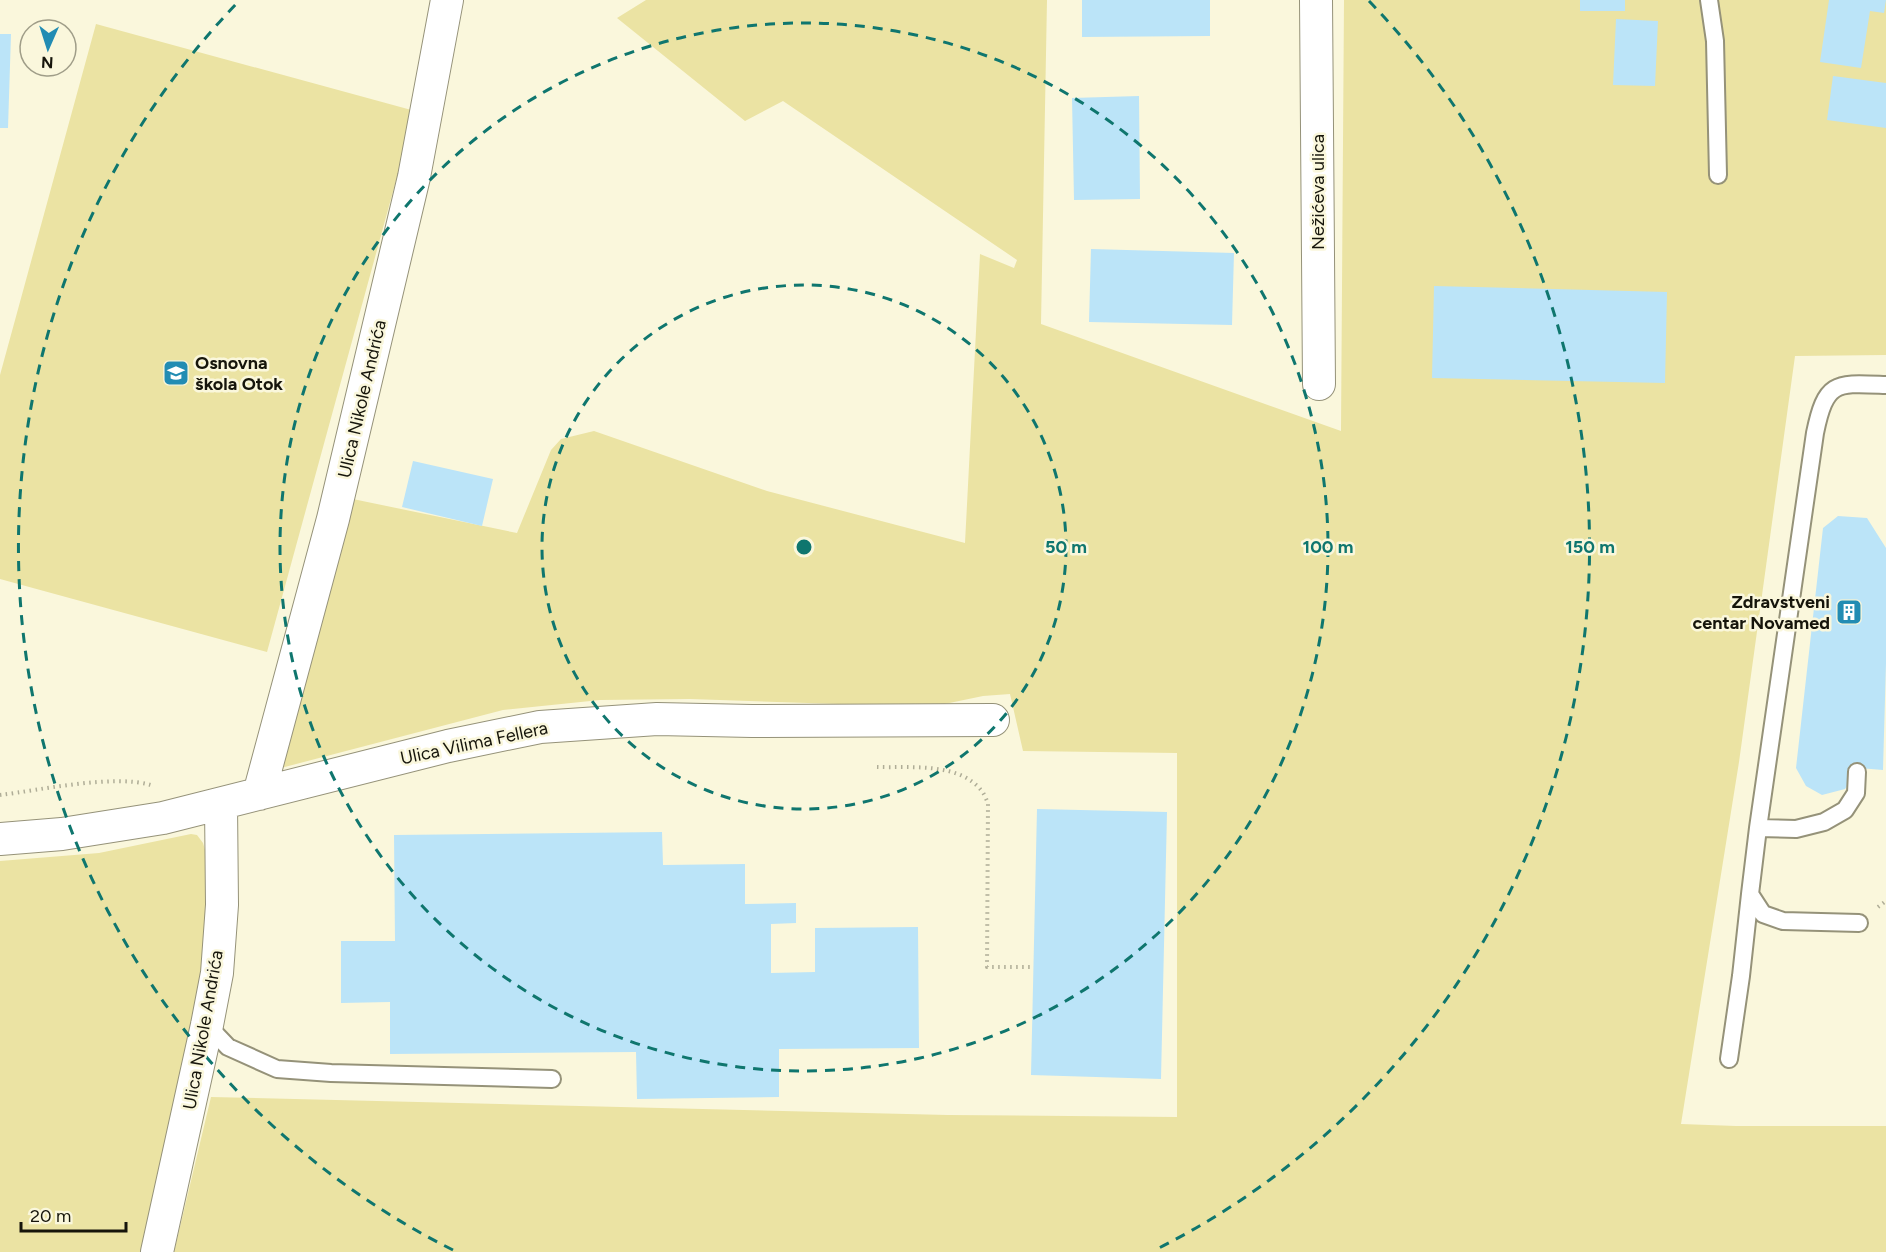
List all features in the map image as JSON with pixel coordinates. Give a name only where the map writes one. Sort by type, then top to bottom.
[{"type":"street","name":"Ulica Nikole Andrića","points":[[259,794],[347,462],[414,177],[447,0]]},
{"type":"street","name":"Nežićeva ulica","points":[[1316,0],[1319,384]]},
{"type":"street","name":"Ulica Vilima Fellera","points":[[0,839],[62,834],[163,818],[448,746],[540,727],[657,719],[993,720]]},
{"type":"street","name":"Ulica Nikole Andrića","points":[[157,1252],[217,973],[222,905],[221,804]]},
{"type":"lane","points":[[1708,0],[1715,41],[1718,175]]},
{"type":"lane","points":[[1729,1059],[1758,828],[1820,408],[1827,395],[1839,386],[1886,385]]},
{"type":"lane","points":[[1758,828],[1796,829],[1824,822],[1845,810],[1856,793],[1857,772]]},
{"type":"lane","points":[[1750,894],[1763,914],[1783,921],[1859,923]]},
{"type":"lane","points":[[207,1025],[228,1047],[277,1069],[331,1073],[552,1079]]},
{"type":"path","points":[[877,767],[939,770],[962,776],[981,790],[988,803],[987,967],[1034,967]]},
{"type":"path","points":[[0,795],[101,782],[143,782],[173,791],[189,812]]},
{"type":"shaded area","points":[[646,0],[1047,0],[1041,324],[1341,431],[1344,0],[1886,0],[1886,355],[1795,356],[1739,762],[1681,1124],[1886,1126],[1886,1252],[174,1252],[211,1097],[948,1115],[1177,1117],[1177,753],[1023,751],[1010,694],[983,696],[930,707],[690,699],[600,700],[503,710],[277,769],[348,498],[517,533],[551,450],[561,439],[594,431],[767,491],[965,543],[980,254],[1014,268],[1017,260],[783,101],[745,121],[617,18]]},
{"type":"shaded area","name":"Osnovna škola Otok","points":[[96,24],[415,111],[267,652],[0,579],[0,375]]},
{"type":"shaded area","points":[[191,834],[197,835],[206,853],[205,1006],[149,1252],[0,1252],[0,861],[99,853]]},
{"type":"building","points":[[1082,0],[1210,0],[1210,36],[1082,37]]},
{"type":"building","points":[[1580,0],[1625,0],[1625,11],[1580,11]]},
{"type":"building","points":[[1829,0],[1886,0],[1884,13],[1870,11],[1861,68],[1820,62]]},
{"type":"building","points":[[1616,19],[1658,21],[1655,86],[1613,85]]},
{"type":"building","points":[[0,34],[11,34],[8,128],[0,128]]},
{"type":"building","points":[[1833,76],[1886,83],[1886,128],[1827,120]]},
{"type":"building","points":[[1139,96],[1140,199],[1074,200],[1072,98]]},
{"type":"building","points":[[1091,249],[1234,253],[1232,325],[1089,322]]},
{"type":"building","points":[[1434,286],[1667,292],[1665,383],[1432,378]]},
{"type":"building","points":[[413,461],[493,479],[482,526],[402,507]]},
{"type":"building","name":"Zdravstveni centar Novamed","points":[[1838,516],[1867,518],[1886,548],[1883,770],[1859,768],[1845,789],[1822,795],[1806,786],[1796,768],[1823,528]]},
{"type":"building","points":[[1037,809],[1167,812],[1161,1079],[1031,1075]]},
{"type":"building","points":[[662,832],[663,865],[745,864],[745,904],[796,903],[796,923],[771,924],[771,973],[815,972],[815,928],[918,927],[919,1048],[779,1049],[779,1097],[637,1099],[636,1052],[390,1054],[390,1002],[341,1003],[341,941],[395,941],[394,835]]},
{"type":"place","name":"Osnovna škola Otok","points":[[176,373]]},
{"type":"place","name":"Zdravstveni centar Novamed","points":[[1849,612]]}]
